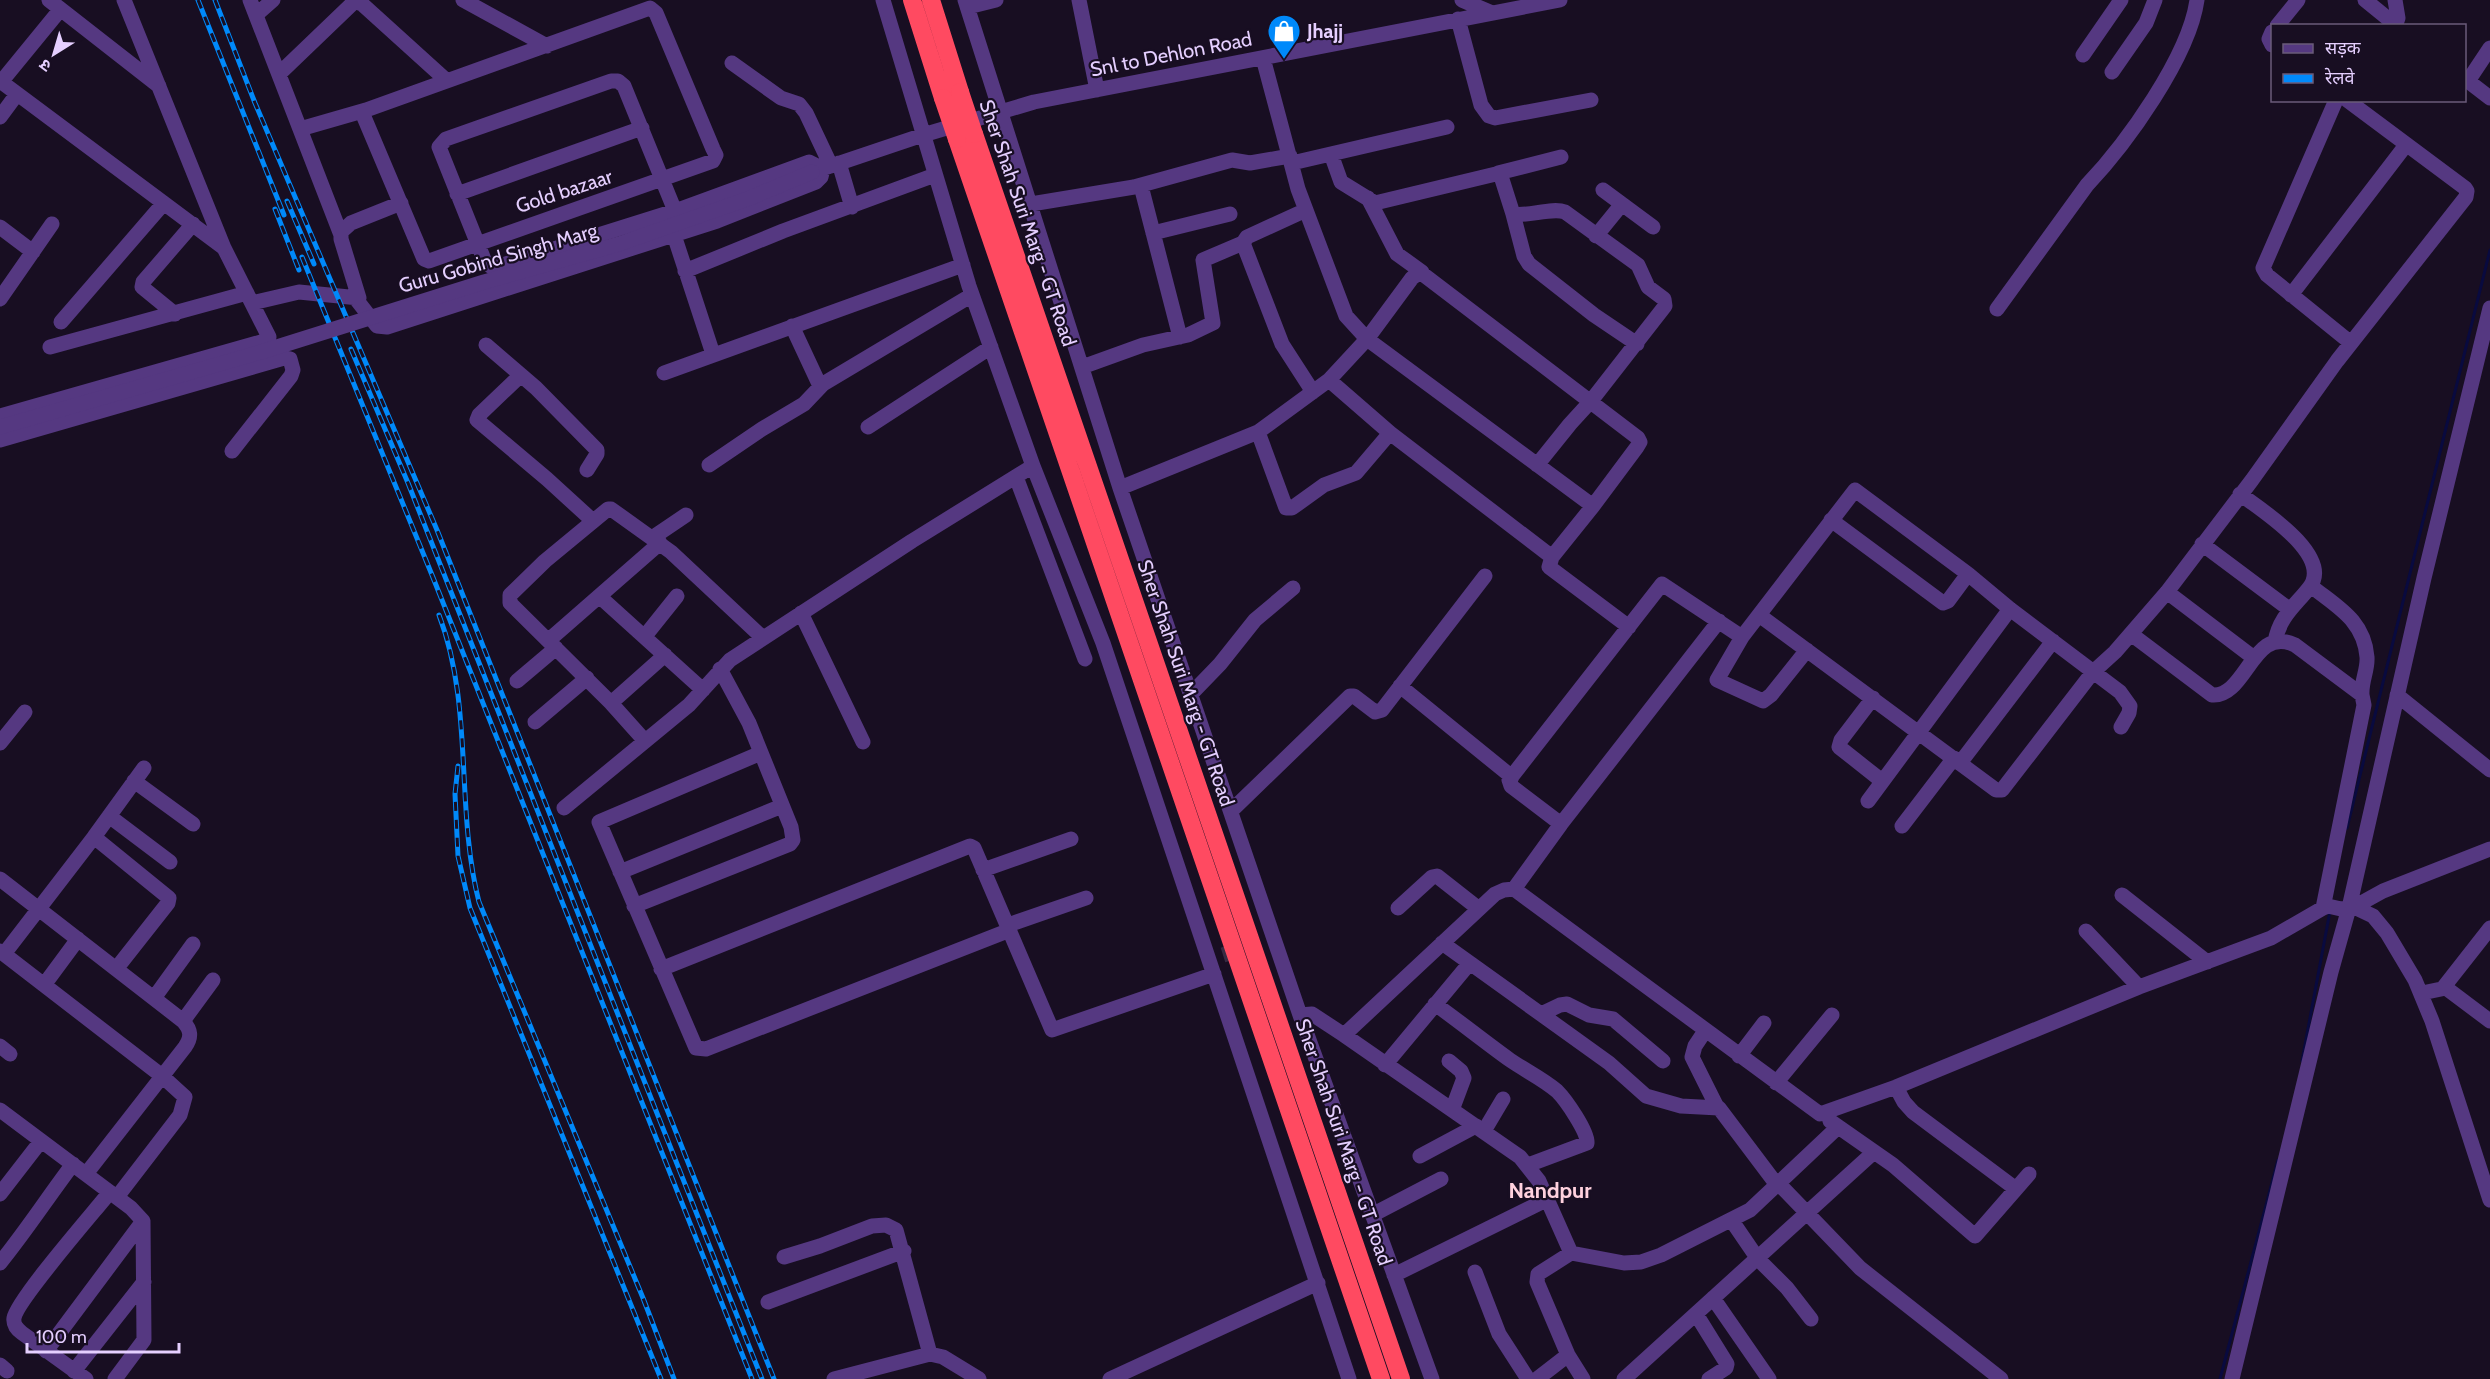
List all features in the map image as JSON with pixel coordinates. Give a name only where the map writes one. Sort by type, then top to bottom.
[{"type":"highway","name":"Sher Shah Suri Marg - GT Road","points":[[912,0],[951,95],[1381,1379]]},
{"type":"highway","name":"Sher Shah Suri Marg - GT Road","points":[[931,0],[951,95]]},
{"type":"highway","name":"Sher Shah Suri Marg - GT Road","points":[[965,137],[1401,1379]]},
{"type":"street","points":[[0,416],[268,340],[269,335],[224,248],[124,0]]},
{"type":"street","points":[[250,0],[341,235],[360,295],[356,299]]},
{"type":"street","points":[[256,15],[273,0]]},
{"type":"street","points":[[463,0],[547,46]]},
{"type":"street","points":[[883,0],[972,295],[1033,466],[1103,643],[1216,963],[1349,1379]]},
{"type":"street","points":[[967,4],[996,0]]},
{"type":"street","points":[[1079,0],[1097,90]]},
{"type":"street","name":"Snl to Dehlon Road","points":[[1002,110],[1560,0]]},
{"type":"street","points":[[2083,55],[2121,0]]},
{"type":"street","points":[[2112,72],[2146,23],[2155,0]]},
{"type":"street","points":[[1997,309],[2086,185],[2098,174],[2154,99],[2193,20],[2197,0]]},
{"type":"street","points":[[2279,24],[2298,0]]},
{"type":"street","points":[[2365,0],[2395,24]]},
{"type":"street","points":[[2395,0],[2398,18],[2396,24]]},
{"type":"street","points":[[280,74],[355,1],[362,4],[446,80]]},
{"type":"street","points":[[1471,2],[1492,13]]},
{"type":"street","points":[[300,129],[366,110],[547,46],[646,4]]},
{"type":"street","name":"Gold bazaar","points":[[401,203],[426,260],[429,261],[713,162],[716,155],[678,61],[656,13],[646,4]]},
{"type":"street","name":"Sher Shah Suri Marg - GT Road","points":[[967,4],[1120,488],[1231,811],[1269,940],[1300,1015],[1432,1379]]},
{"type":"street","points":[[159,86],[55,5],[0,82],[224,248]]},
{"type":"street","points":[[1458,20],[1481,105],[1488,116],[1495,118],[1591,100]]},
{"type":"street","points":[[2490,48],[2466,80],[2490,98]]},
{"type":"street","points":[[1263,58],[1306,210],[1346,316],[1367,339],[1593,506]]},
{"type":"street","points":[[732,63],[781,98],[799,104],[806,113],[826,168],[852,207]]},
{"type":"street","points":[[675,211],[664,179],[624,86],[615,80],[440,143],[439,150],[487,265],[496,267],[675,211],[809,162],[826,168]]},
{"type":"street","points":[[0,117],[17,94]]},
{"type":"street","points":[[2335,102],[2263,268],[2267,275],[2351,343]]},
{"type":"street","points":[[1759,615],[1996,790],[2002,790],[2093,672],[2131,634],[2167,592],[2351,343],[2467,194],[2465,188],[2350,102]]},
{"type":"street","points":[[341,235],[343,229],[351,223],[401,203],[364,117],[366,110]]},
{"type":"street","name":"Guru Gobind Singh Marg","points":[[0,428],[261,352],[484,282],[619,244],[750,198],[826,168],[1002,110]]},
{"type":"street","points":[[1031,204],[1141,186],[1232,160],[1256,162],[1291,160],[1331,154],[1447,127]]},
{"type":"street","points":[[457,194],[642,128]]},
{"type":"street","points":[[2291,295],[2406,145]]},
{"type":"street","points":[[1331,154],[1339,180],[1375,202],[1561,157]]},
{"type":"street","points":[[50,347],[175,314],[250,298],[299,292],[356,299],[377,326],[387,327],[674,235],[816,182],[826,168]]},
{"type":"street","points":[[1498,173],[1501,175],[1524,256],[1529,264],[1594,315],[1637,344]]},
{"type":"street","points":[[685,271],[783,231],[935,175]]},
{"type":"street","points":[[1141,186],[1180,337]]},
{"type":"street","points":[[1603,190],[1653,227]]},
{"type":"street","points":[[1368,198],[1397,254],[1592,401],[1635,435],[1640,442],[1549,564],[1550,568],[1629,627]]},
{"type":"street","points":[[61,322],[163,204]]},
{"type":"street","points":[[1596,236],[1622,204]]},
{"type":"street","points":[[1082,367],[1143,345],[1192,333],[1213,322],[1203,260],[1243,243],[1247,237],[1306,210]]},
{"type":"street","points":[[1513,214],[1560,210],[1640,267],[1648,286],[1665,301],[1665,306],[1637,344],[1537,465]]},
{"type":"street","points":[[1153,233],[1230,214]]},
{"type":"street","points":[[0,299],[52,224]]},
{"type":"street","points":[[175,314],[142,288],[143,282],[193,224]]},
{"type":"street","points":[[0,227],[33,252]]},
{"type":"street","points":[[674,235],[713,354]]},
{"type":"street","points":[[1243,243],[1282,344],[1313,392]]},
{"type":"street","points":[[664,374],[713,354],[963,265]]},
{"type":"street","points":[[1120,488],[1258,432],[1329,380],[1367,339],[1412,278],[1422,272]]},
{"type":"street","points":[[709,465],[804,404],[820,386],[972,295]]},
{"type":"street","points":[[2339,908],[2397,695],[2490,308]]},
{"type":"street","points":[[792,326],[820,386]]},
{"type":"street","points":[[486,345],[576,426],[597,450],[587,470]]},
{"type":"street","points":[[868,427],[991,347]]},
{"type":"street","points":[[0,440],[284,358],[290,359],[293,370],[291,376],[232,451]]},
{"type":"street","points":[[521,375],[479,415],[477,420],[593,522]]},
{"type":"street","points":[[1329,380],[1390,433],[1552,557]]},
{"type":"street","points":[[1258,432],[1282,503],[1288,508],[1324,485],[1356,473],[1390,433]]},
{"type":"street","points":[[564,808],[689,705],[720,669],[763,638],[1033,466]]},
{"type":"street","points":[[1016,477],[1084,659]]},
{"type":"street","points":[[1807,650],[1768,698],[1760,701],[1717,680],[1742,638],[1851,493],[1856,490],[2115,687],[2128,702],[2128,713],[2121,727]]},
{"type":"street","points":[[2241,494],[2295,537],[2314,570],[2311,586],[2289,609],[2279,624],[2275,642]]},
{"type":"street","points":[[645,741],[612,703],[510,603],[509,597],[545,561],[611,509],[656,540],[763,638]]},
{"type":"street","points":[[517,681],[656,540],[686,515]]},
{"type":"street","points":[[1831,520],[1943,603],[1948,601],[1968,574]]},
{"type":"street","points":[[2202,544],[2289,609]]},
{"type":"street","points":[[1231,811],[1349,697],[1354,696],[1373,711],[1380,712],[1485,576]]},
{"type":"street","points":[[1561,824],[1511,786],[1509,781],[1663,584],[1742,638]]},
{"type":"street","points":[[2232,1379],[2331,972],[2364,705],[2361,685],[2367,658],[2358,626],[2351,617],[2311,586]]},
{"type":"street","points":[[1191,694],[1220,664],[1254,620],[1293,588]]},
{"type":"street","points":[[2167,592],[2254,658]]},
{"type":"street","points":[[599,596],[703,690]]},
{"type":"street","points":[[645,636],[677,596]]},
{"type":"street","points":[[1868,801],[2010,609]]},
{"type":"street","points":[[801,614],[863,742]]},
{"type":"street","points":[[1344,1035],[1498,892],[1514,889],[1561,824],[1719,621]]},
{"type":"street","points":[[2131,634],[2215,695],[2229,688],[2254,658],[2275,642],[2286,641],[2295,645],[2362,695]]},
{"type":"street","points":[[1902,826],[2053,641]]},
{"type":"street","points":[[612,703],[665,655]]},
{"type":"street","points":[[634,906],[791,843],[793,834],[749,723],[720,669]]},
{"type":"street","points":[[535,722],[587,678]]},
{"type":"street","points":[[1400,686],[1512,777]]},
{"type":"street","points":[[2397,695],[2490,770]]},
{"type":"street","points":[[1873,698],[1841,740],[1839,747],[1882,781]]},
{"type":"street","points":[[0,743],[25,712]]},
{"type":"street","points":[[761,753],[600,820],[599,823],[696,1048],[702,1050],[1086,898]]},
{"type":"street","points":[[144,768],[39,909],[2,953],[162,1076],[183,1094],[185,1100],[183,1109],[113,1195],[51,1264],[15,1315],[16,1328],[80,1375],[144,1282]]},
{"type":"street","points":[[134,782],[193,824]]},
{"type":"street","points":[[620,872],[782,806]]},
{"type":"street","points":[[109,816],[170,862]]},
{"type":"street","points":[[94,837],[169,898],[168,903],[116,969]]},
{"type":"street","points":[[983,870],[1071,839]]},
{"type":"street","points":[[661,969],[970,846],[1009,927],[1053,1030],[1216,963]]},
{"type":"street","points":[[1820,1114],[1896,1087],[2139,987],[2277,935],[2339,908],[2490,849]]},
{"type":"street","points":[[1398,908],[1432,877],[1437,876],[1479,909]]},
{"type":"street","points":[[0,879],[183,1021],[190,1031],[189,1042],[162,1076],[31,1219],[22,1236],[0,1263]]},
{"type":"street","points":[[1514,889],[1776,1083],[1893,1165],[1975,1236],[2029,1174]]},
{"type":"street","points":[[2122,895],[2207,962]]},
{"type":"street","points":[[2339,908],[2367,912],[2378,921],[2422,993],[2490,1200]]},
{"type":"street","points":[[2443,988],[2490,928]]},
{"type":"street","points":[[2086,931],[2139,987]]},
{"type":"street","points":[[44,985],[78,939]]},
{"type":"street","points":[[1442,943],[1615,1068],[1650,1098],[1681,1106],[1717,1107]]},
{"type":"street","points":[[154,998],[193,944]]},
{"type":"street","points":[[1385,1065],[1469,964]]},
{"type":"street","points":[[183,1021],[213,980]]},
{"type":"street","points":[[2422,993],[2443,988],[2450,989],[2490,1021]]},
{"type":"street","points":[[1435,1004],[1558,1093],[1587,1137],[1588,1142],[1585,1144],[1528,1165]]},
{"type":"street","points":[[1541,1014],[1567,1004],[1589,1015],[1613,1019],[1663,1061]]},
{"type":"street","points":[[1300,1015],[1307,1013],[1314,1015],[1514,1152],[1528,1165],[1548,1199],[1571,1253]]},
{"type":"street","points":[[1776,1083],[1832,1015]]},
{"type":"street","points":[[1739,1056],[1764,1023]]},
{"type":"street","points":[[1705,1031],[1695,1046],[1692,1058],[1717,1107],[1778,1184],[1860,1268],[2001,1379]]},
{"type":"street","points":[[1449,1061],[1461,1071],[1464,1078],[1452,1110]]},
{"type":"street","points":[[1896,1087],[1909,1108],[2016,1189]]},
{"type":"street","points":[[1420,1156],[1480,1129],[1503,1099]]},
{"type":"street","points":[[2,1116],[79,1169],[143,1221],[143,1344],[115,1379]]},
{"type":"street","points":[[1582,1379],[1568,1355],[1536,1277],[1540,1272],[1571,1253],[1619,1263],[1634,1263],[1654,1258],[1732,1221],[1749,1210],[1838,1127]]},
{"type":"street","points":[[0,1194],[41,1141]]},
{"type":"street","points":[[1624,1379],[1874,1152]]},
{"type":"street","points":[[1372,1215],[1442,1179]]},
{"type":"street","points":[[1394,1275],[1548,1199]]},
{"type":"street","points":[[46,1351],[143,1221]]},
{"type":"street","points":[[1732,1221],[1758,1259],[1785,1286],[1811,1319]]},
{"type":"street","points":[[784,1257],[878,1224],[896,1230],[904,1251],[930,1354]]},
{"type":"street","points":[[768,1302],[904,1251]]},
{"type":"street","points":[[1475,1272],[1499,1334],[1528,1379]]},
{"type":"street","points":[[1110,1379],[1318,1283]]},
{"type":"street","points":[[1713,1298],[1769,1379]]},
{"type":"street","points":[[1696,1314],[1727,1364],[1726,1368],[1709,1379]]},
{"type":"street","points":[[834,1379],[930,1354],[943,1357],[979,1379]]},
{"type":"street","points":[[1537,1379],[1568,1355]]},
{"type":"waterway","points":[[2347,828],[2490,250]]},
{"type":"waterway","points":[[2302,1061],[2330,911]]},
{"type":"waterway","points":[[2220,1379],[2278,1160]]},
{"type":"tunnel","points":[[1223,955],[1263,942]]},
{"type":"railway","points":[[198,0],[284,215]]},
{"type":"railway","points":[[215,0],[255,103],[437,530],[774,1379]]},
{"type":"railway","points":[[287,201],[314,264]]},
{"type":"railway","points":[[275,209],[299,270]]},
{"type":"railway","points":[[302,257],[432,575],[752,1379]]},
{"type":"railway","points":[[351,349],[408,483],[762,1379]]},
{"type":"railway","points":[[439,615],[450,650],[457,685],[468,830],[479,902],[643,1298],[674,1379]]},
{"type":"railway","points":[[458,766],[455,794],[458,856],[470,908],[661,1379]]},
{"type":"place","name":"Jhajj","points":[[1284,60]]},
{"type":"district","name":"Nandpur","points":[[1550,1190]]}]
